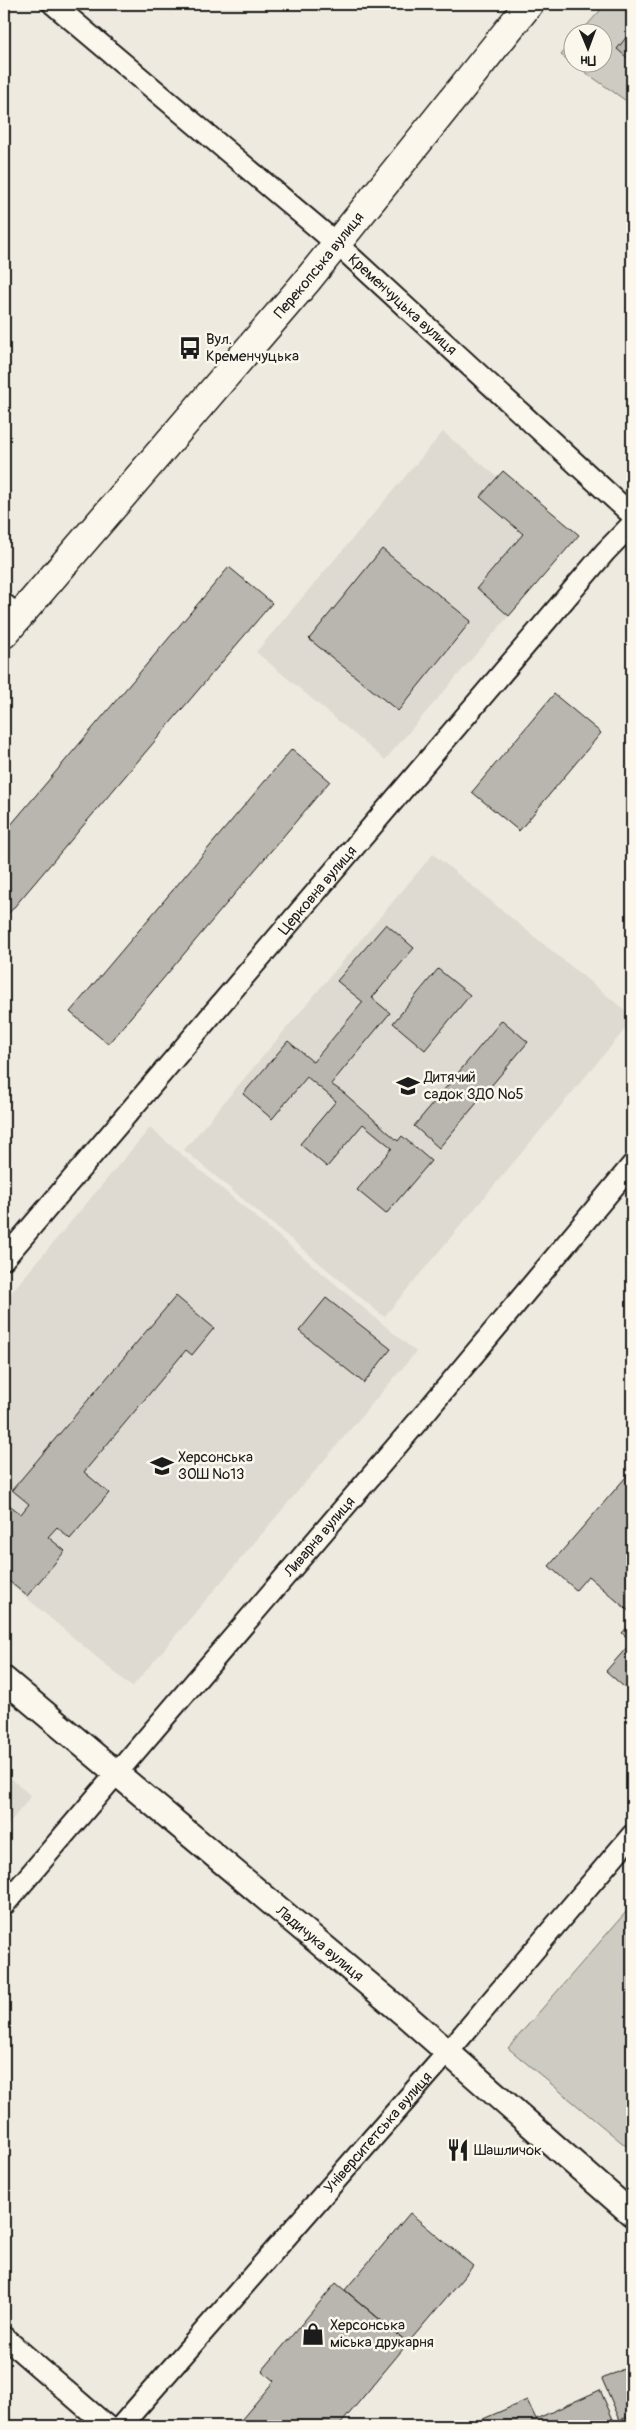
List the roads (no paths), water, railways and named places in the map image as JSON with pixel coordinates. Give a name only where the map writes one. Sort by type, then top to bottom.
[{"type":"main road","name":"Перекопська вулиця","points":[[9,618],[337,244],[529,4]]},
{"type":"street","name":"Кременчуцька вулиця","points":[[53,4],[337,244],[632,515]]},
{"type":"street","name":"Церковна вулиця","points":[[4,1259],[605,552],[632,524]]},
{"type":"street","name":"Ливарна вулиця","points":[[4,1905],[425,1413],[632,1165]]},
{"type":"street","name":"Ладичука вулиця","points":[[4,1679],[448,2052],[632,2214]]},
{"type":"street","name":"Університетська вулиця","points":[[121,2426],[448,2052],[632,1835]]},
{"type":"street","points":[[4,2337],[107,2426]]},
{"type":"place","name":"Вул. Кременчуцька","points":[[190,348]]},
{"type":"place","name":"Дитячий садок ЗДО №5","points":[[408,1086]]},
{"type":"place","name":"Херсонська ЗОШ №13","points":[[162,1466]]},
{"type":"place","name":"Шашличок","points":[[458,2150]]},
{"type":"place","name":"Херсонська міська друкарня","points":[[313,2334]]}]
